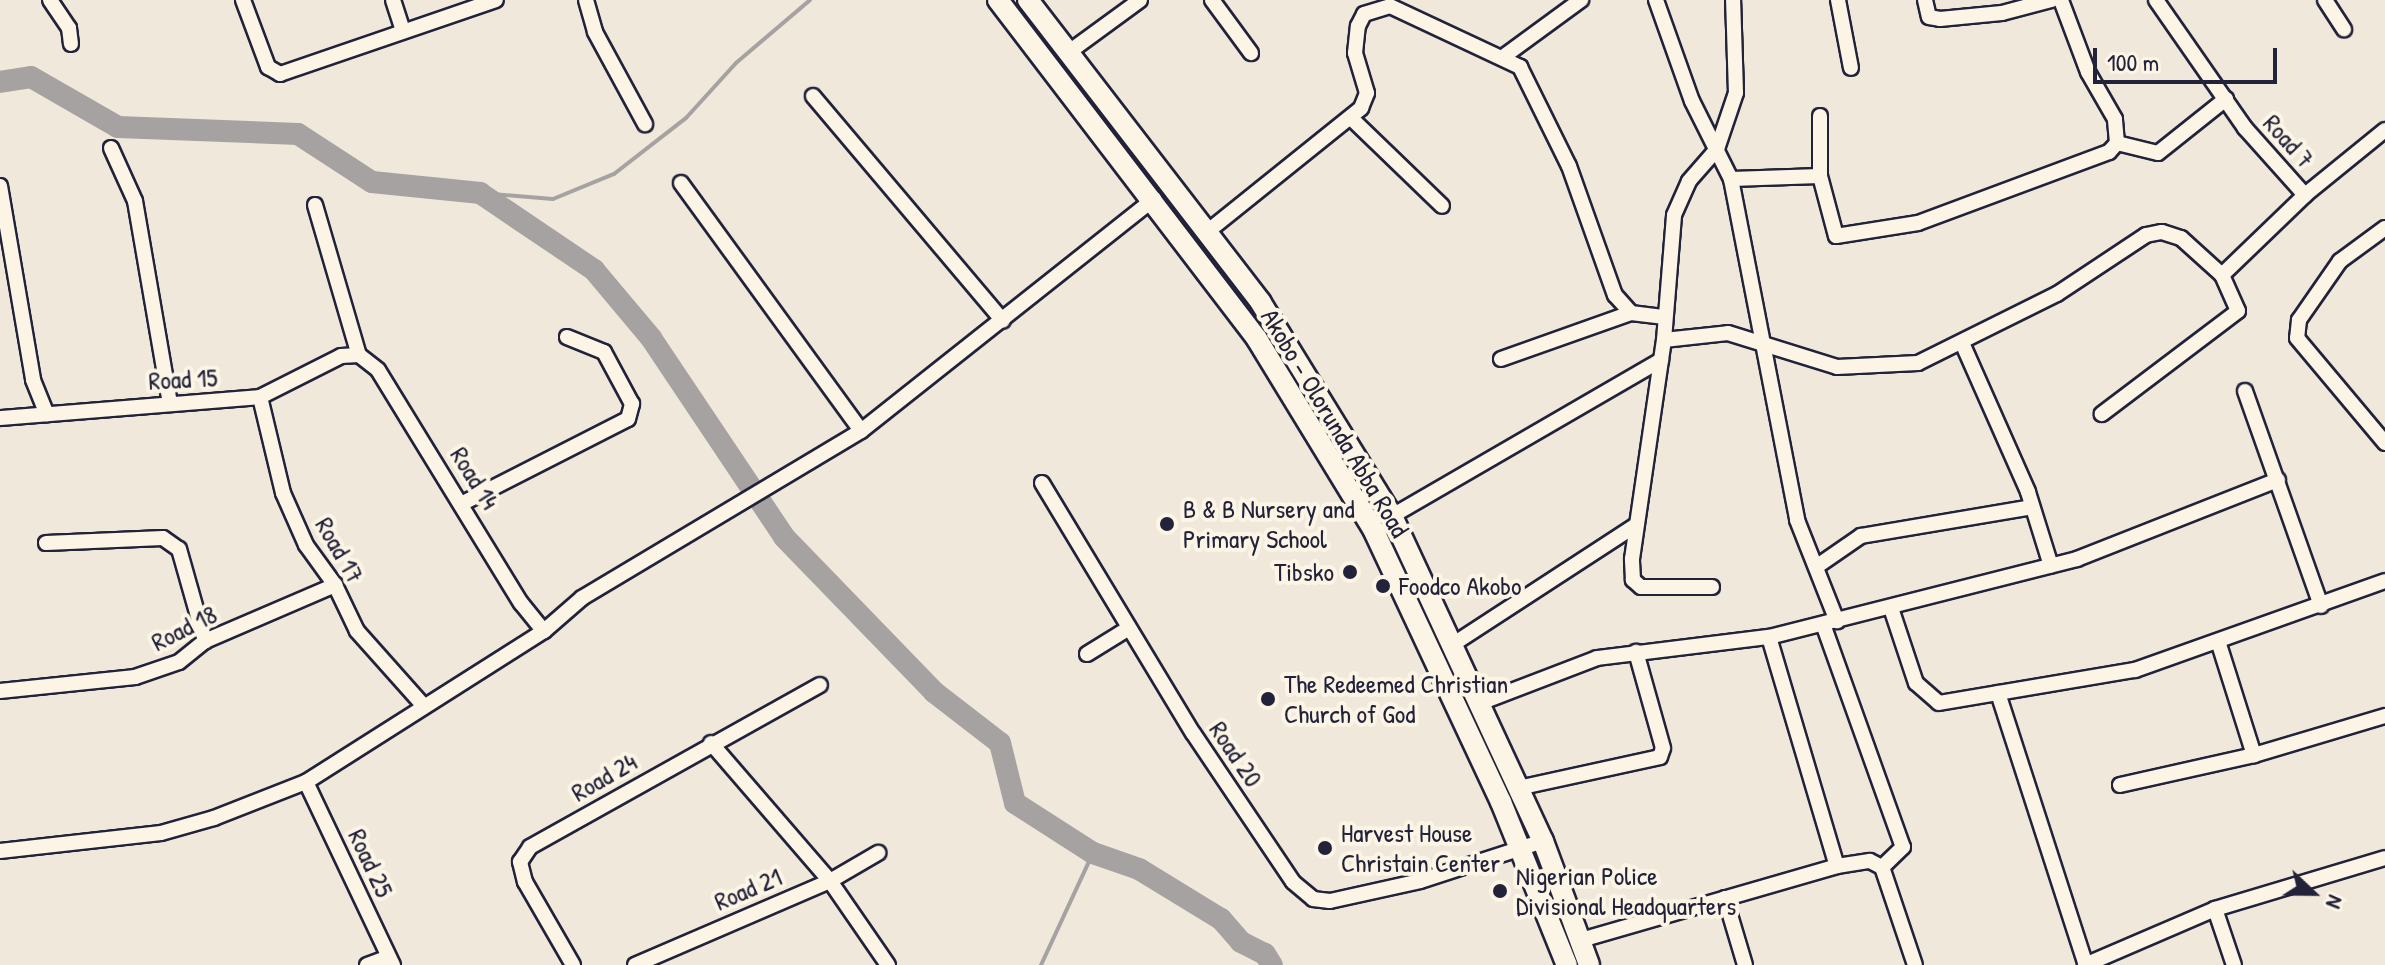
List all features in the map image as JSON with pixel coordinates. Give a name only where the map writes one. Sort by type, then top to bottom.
[{"type":"main road","name":"Akobo - Olorunda Abba Road","points":[[998,0],[1154,199],[1278,370],[1392,568],[1520,849],[1567,965]]},
{"type":"main road","name":"Akobo - Olorunda Abba Road","points":[[1032,5],[1286,340],[1392,516],[1455,643],[1543,841],[1589,965]]},
{"type":"main road","points":[[1018,25],[1032,5]]},
{"type":"main road","points":[[1392,568],[1413,558]]},
{"type":"street","points":[[50,0],[69,28],[71,44]]},
{"type":"street","points":[[243,0],[268,67],[280,74],[496,0]]},
{"type":"street","points":[[393,0],[403,31]]},
{"type":"street","points":[[586,0],[595,32],[645,124]]},
{"type":"street","points":[[1069,52],[1140,0]]},
{"type":"street","points":[[1212,0],[1251,53]]},
{"type":"street","points":[[1503,57],[1581,0]]},
{"type":"street","points":[[1656,0],[1692,101],[1731,179],[1797,520],[1816,567],[1830,622],[1903,847],[1882,867]]},
{"type":"street","points":[[1712,587],[1636,584],[1636,525],[1664,340],[1674,215],[1689,181],[1717,149],[1736,93],[1733,0]]},
{"type":"street","points":[[1838,0],[1851,68]]},
{"type":"street","points":[[1925,0],[1929,17],[1940,19],[2002,13],[2051,0]]},
{"type":"street","points":[[1820,116],[1820,176],[1836,236],[1918,223],[1993,199],[2109,152],[2117,143],[2115,119],[2088,72],[2061,0]]},
{"type":"street","name":"Road 7","points":[[2156,0],[2245,128],[2305,195]]},
{"type":"street","points":[[2325,0],[2344,29]]},
{"type":"street","points":[[1207,232],[1352,119],[1367,93],[1355,53],[1364,14],[1390,6],[1520,67],[1538,94],[1615,295],[1631,313]]},
{"type":"street","points":[[813,96],[1003,321]]},
{"type":"street","points":[[2117,143],[2158,153],[2226,99]]},
{"type":"street","points":[[1352,119],[1442,206]]},
{"type":"street","points":[[2222,275],[2305,195],[2385,130]]},
{"type":"street","points":[[111,148],[135,201],[170,403]]},
{"type":"street","points":[[1731,179],[1820,176]]},
{"type":"street","points":[[681,183],[861,431]]},
{"type":"street","points":[[0,186],[33,380],[47,414]]},
{"type":"street","points":[[0,851],[161,833],[214,818],[306,782],[422,704],[544,631],[582,598],[747,503],[861,431],[1154,199]]},
{"type":"street","points":[[315,205],[359,355]]},
{"type":"street","points":[[2385,228],[2340,261],[2299,320],[2297,338],[2385,443]]},
{"type":"street","points":[[1664,340],[1728,333],[1837,367],[1860,369],[1918,363],[1963,345],[2057,294],[2146,235],[2162,232],[2181,238],[2222,275],[2238,311],[2102,414]]},
{"type":"street","points":[[1501,359],[1631,313],[1665,317]]},
{"type":"street","points":[[463,503],[628,419],[629,396],[604,352],[567,337]]},
{"type":"street","points":[[1963,345],[2032,507],[2051,566]]},
{"type":"street","name":"Road 15","points":[[0,418],[260,397],[341,356],[359,355]]},
{"type":"street","name":"Road 14","points":[[359,355],[378,370],[463,503],[521,603],[544,631]]},
{"type":"street","points":[[1392,516],[1661,360]]},
{"type":"street","points":[[2245,391],[2321,606]]},
{"type":"street","name":"Road 17","points":[[260,397],[283,493],[306,545],[335,585],[357,631],[422,704]]},
{"type":"street","points":[[1480,703],[1597,658],[1769,637],[1891,608],[1972,582],[2051,566],[2278,480]]},
{"type":"street","name":"Road 20","points":[[1042,483],[1129,628],[1293,882],[1313,899],[1330,901],[1420,881],[1520,849]]},
{"type":"street","points":[[1816,567],[1861,536],[2032,507]]},
{"type":"street","points":[[1455,643],[1636,525]]},
{"type":"street","points":[[46,543],[163,538],[179,549],[205,641]]},
{"type":"street","points":[[1891,608],[1916,683],[1939,703],[2106,677],[2321,606],[2385,581]]},
{"type":"street","name":"Road 18","points":[[0,691],[135,677],[179,662],[205,641],[335,585]]},
{"type":"street","points":[[1087,654],[1129,628]]},
{"type":"street","points":[[1769,637],[1837,866]]},
{"type":"street","points":[[2218,641],[2254,755]]},
{"type":"street","points":[[1518,788],[1660,757],[1663,748],[1636,652]]},
{"type":"street","name":"Road 24","points":[[573,965],[525,882],[520,862],[530,847],[711,743],[820,685]]},
{"type":"street","points":[[1998,693],[2085,965],[2215,909],[2385,858]]},
{"type":"street","points":[[2120,785],[2254,755],[2385,716]]},
{"type":"street","points":[[711,743],[830,881],[888,965]]},
{"type":"street","name":"Road 25","points":[[306,782],[391,961]]},
{"type":"street","points":[[1520,849],[1543,841]]},
{"type":"street","name":"Road 21","points":[[641,964],[830,881],[878,853]]},
{"type":"street","points":[[1581,940],[1837,866],[1870,861],[1882,867],[1915,965]]},
{"type":"street","points":[[1725,898],[1745,965]]},
{"type":"street","points":[[2215,909],[2234,965]]},
{"type":"street","points":[[367,965],[391,961]]},
{"type":"waterway","points":[[480,193],[553,199],[614,174],[686,118],[736,63],[810,0]]},
{"type":"waterway","points":[[0,82],[31,77],[118,127],[298,134],[372,182],[480,193],[594,270],[651,338],[784,537],[934,692],[1000,743],[1015,803],[1093,853],[1139,869],[1221,919],[1241,942],[1265,954],[1272,965]]},
{"type":"waterway","points":[[1041,965],[1093,853]]},
{"type":"place","name":"B & B Nursery and Primary School","points":[[1167,524]]},
{"type":"place","name":"Tibsko","points":[[1350,572]]},
{"type":"place","name":"Foodco Akobo","points":[[1383,586]]},
{"type":"place","name":"The Redeemed Christian Church of God","points":[[1268,699]]},
{"type":"place","name":"Harvest House Christain Center","points":[[1325,848]]},
{"type":"place","name":"Nigerian Police Divisional Headquarters","points":[[1500,891]]}]
